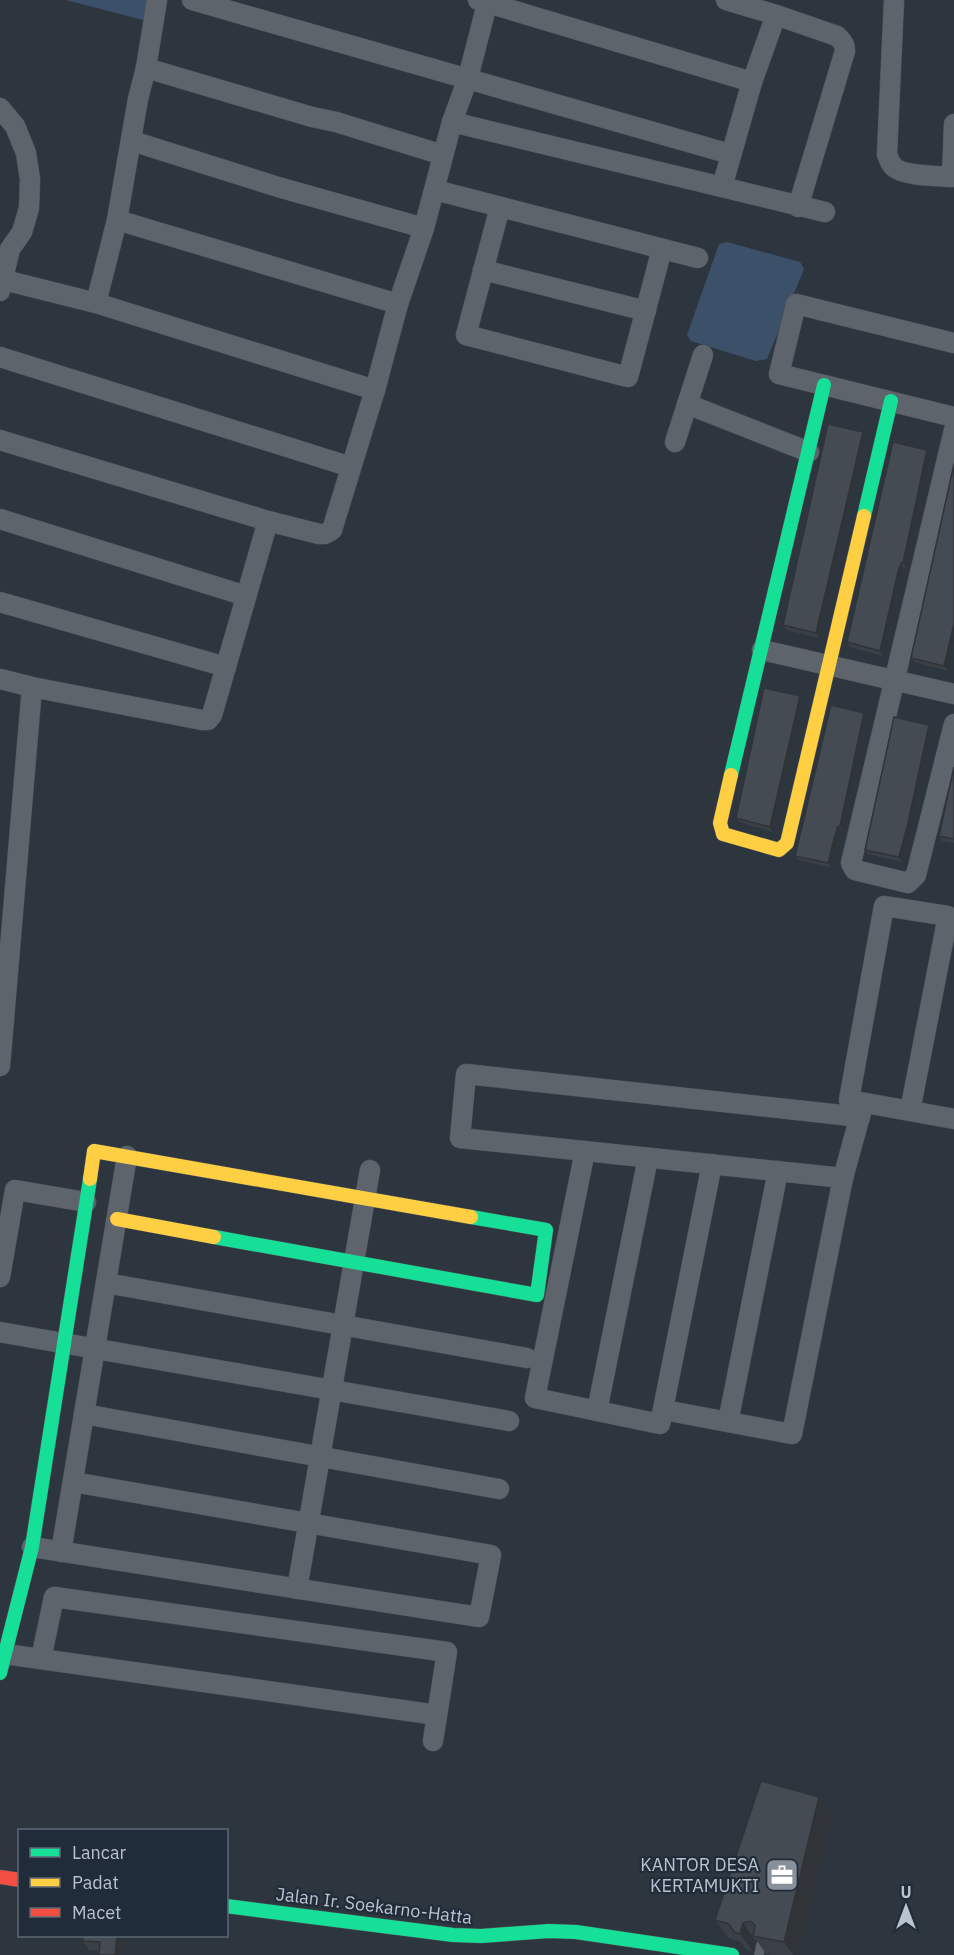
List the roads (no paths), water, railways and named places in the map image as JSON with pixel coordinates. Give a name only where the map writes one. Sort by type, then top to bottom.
[{"type":"street","points":[[96,303],[117,220],[157,0]]},
{"type":"street","points":[[192,0],[730,154]]},
{"type":"street","points":[[726,0],[837,36],[845,47],[798,207]]},
{"type":"street","points":[[894,0],[887,154],[893,167],[899,171],[952,177],[954,124]]},
{"type":"street","points":[[0,440],[268,521],[319,534],[329,533],[335,526],[398,304],[424,228],[452,122],[468,78],[484,1],[752,82]]},
{"type":"street","points":[[722,187],[752,82],[776,15]]},
{"type":"street","points":[[146,68],[444,155]]},
{"type":"street","points":[[0,108],[15,126],[26,153],[30,179],[30,208],[22,232],[5,247],[2,285],[96,303],[375,390]]},
{"type":"street","points":[[452,122],[825,212]]},
{"type":"street","points":[[132,141],[278,187],[424,228]]},
{"type":"street","points":[[435,190],[698,258]]},
{"type":"street","points":[[500,207],[466,335],[628,377],[662,249]]},
{"type":"street","points":[[117,220],[398,304]]},
{"type":"street","points":[[483,270],[646,311]]},
{"type":"street","points":[[954,343],[796,304],[779,374],[954,417]]},
{"type":"street","points":[[675,442],[703,355]]},
{"type":"street","points":[[0,357],[351,467]]},
{"type":"street","points":[[824,385],[720,823],[723,834],[779,850],[787,843],[891,401]]},
{"type":"street","points":[[687,404],[809,452]]},
{"type":"street","points":[[954,430],[851,863],[855,870],[908,883],[916,876],[954,724]]},
{"type":"street","points":[[0,519],[246,596]]},
{"type":"street","points":[[0,679],[208,720],[212,716],[268,521]]},
{"type":"street","points":[[0,602],[226,667]]},
{"type":"street","points":[[762,650],[954,694]]},
{"type":"street","points":[[0,1066],[32,687]]},
{"type":"street","points":[[862,1110],[849,1100],[884,906],[948,916],[910,1111]]},
{"type":"street","points":[[843,1178],[460,1138],[466,1074],[862,1110],[910,1111],[954,1119]]},
{"type":"street","points":[[663,1410],[792,1434],[843,1178],[862,1110]]},
{"type":"street","points":[[117,1219],[537,1296],[546,1230],[94,1150],[32,1547],[2,1663],[41,1659],[437,1716]]},
{"type":"street","points":[[585,1151],[535,1398],[660,1424],[712,1164]]},
{"type":"street","points":[[61,1552],[127,1156]]},
{"type":"street","points":[[597,1411],[648,1158]]},
{"type":"street","points":[[297,1589],[370,1170]]},
{"type":"street","points":[[728,1422],[778,1171]]},
{"type":"street","points":[[0,1277],[15,1190],[86,1202]]},
{"type":"street","points":[[106,1283],[527,1358]]},
{"type":"street","points":[[0,1332],[509,1421]]},
{"type":"street","points":[[84,1414],[499,1489]]},
{"type":"street","points":[[32,1547],[479,1617],[491,1556],[73,1482]]},
{"type":"street","points":[[41,1659],[54,1597],[447,1652],[433,1741]]},
{"type":"street","points":[[0,1877],[18,1880]]},
{"type":"street","name":"Jalan Ir. Soekarno-Hatta","points":[[228,1906],[453,1935],[576,1932],[732,1955]]},
{"type":"water","points":[[66,0],[151,0],[148,14],[143,20]]},
{"type":"water","points":[[727,242],[800,262],[804,269],[767,359],[756,361],[691,341],[687,335],[719,244]]},
{"type":"place","name":"KANTOR DESA KERTAMUKTI","points":[[782,1875]]}]
